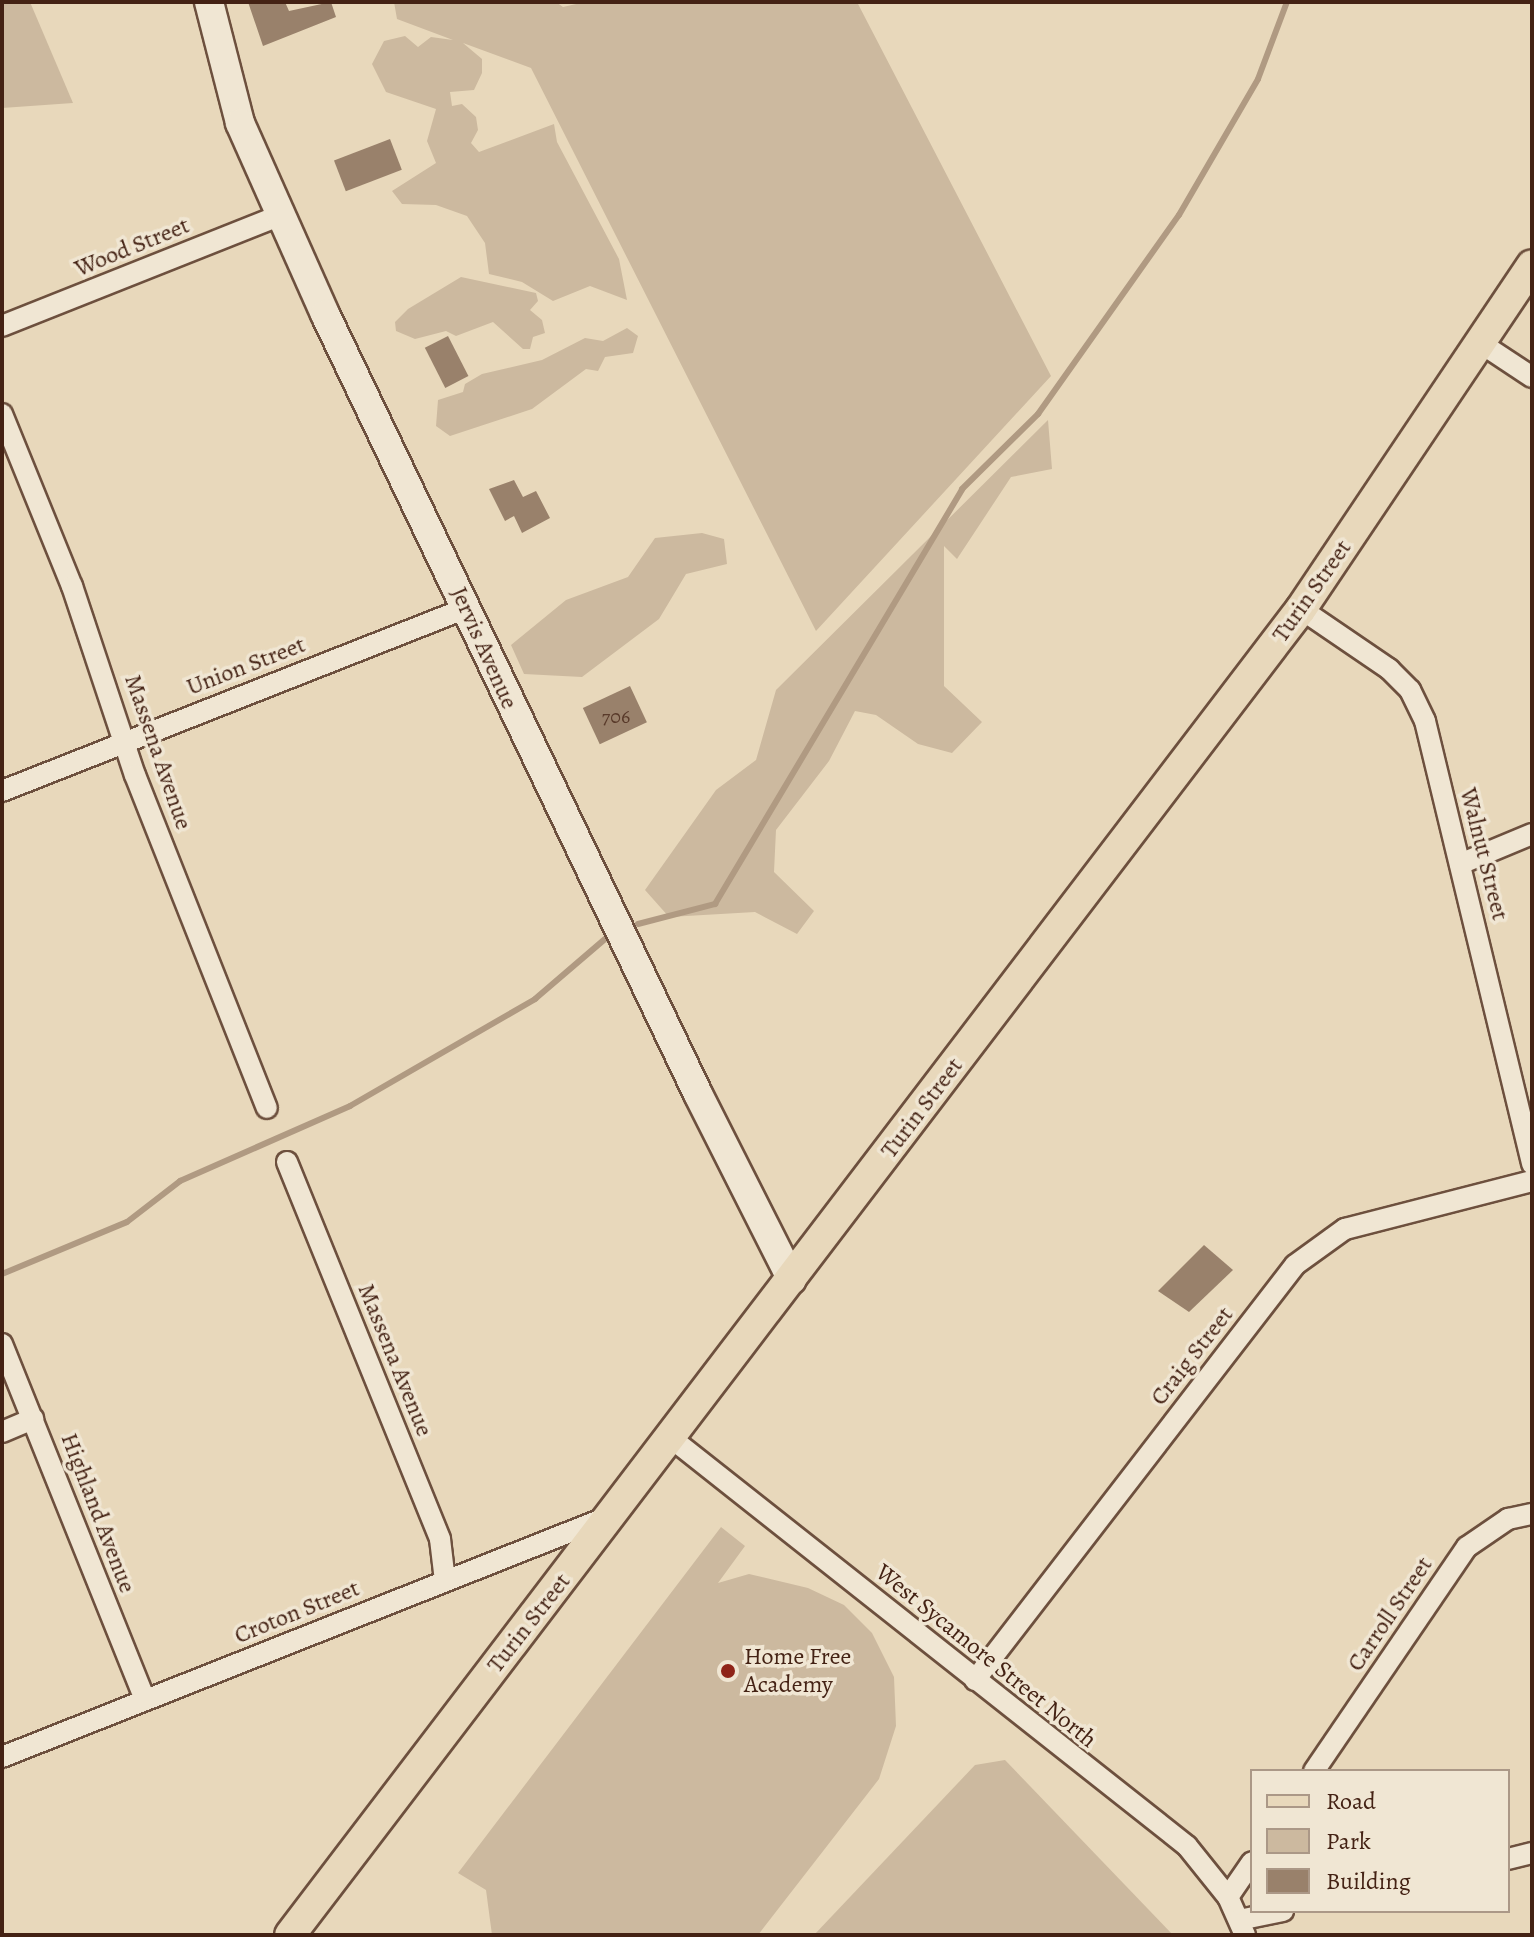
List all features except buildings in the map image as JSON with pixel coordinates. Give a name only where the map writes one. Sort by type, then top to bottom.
[{"type":"main road","name":"Turin Street","points":[[290,1935],[1301,609],[1482,344],[1532,265]]},
{"type":"street","name":"Jervis Avenue","points":[[209,2],[240,123],[281,215],[466,608],[792,1280]]},
{"type":"street","name":"Wood Street","points":[[2,326],[281,215]]},
{"type":"street","points":[[1482,344],[1532,377]]},
{"type":"street","name":"Massena Avenue","points":[[2,414],[127,741],[135,775],[267,1108]]},
{"type":"street","name":"Union Street","points":[[2,791],[466,608]]},
{"type":"street","name":"Walnut Street","points":[[1301,609],[1389,669],[1410,690],[1425,721],[1532,1164]]},
{"type":"street","points":[[1460,864],[1532,834]]},
{"type":"street","name":"Massena Avenue","points":[[287,1162],[440,1539],[445,1581]]},
{"type":"street","name":"Craig Street","points":[[975,1680],[1295,1265],[1345,1229],[1532,1181]]},
{"type":"street","name":"Highland Avenue","points":[[2,1344],[145,1700]]},
{"type":"street","points":[[2,1432],[33,1419]]},
{"type":"street","name":"West Sycamore Street North","points":[[671,1438],[1187,1846],[1228,1897],[1242,1928]]},
{"type":"street","name":"Carroll Street","points":[[1315,1769],[1467,1547],[1508,1519],[1532,1514]]},
{"type":"street","name":"Croton Street","points":[[2,1757],[612,1516]]},
{"type":"street","points":[[1510,1858],[1532,1853]]},
{"type":"street","points":[[1228,1897],[1250,1865]]},
{"type":"street","points":[[1242,1928],[1278,1913]]},
{"type":"green space","points":[[2,2],[30,2],[73,103],[2,108]]},
{"type":"green space","points":[[394,2],[556,2],[563,7],[585,2],[857,2],[1051,376],[816,631],[531,68],[463,43],[482,59],[482,73],[474,90],[450,92],[452,106],[462,104],[476,117],[478,130],[471,143],[479,152],[554,124],[557,142],[619,259],[627,300],[590,286],[553,301],[522,282],[489,274],[485,243],[467,216],[436,205],[402,204],[392,191],[436,163],[427,141],[436,109],[386,92],[372,64],[384,41],[405,36],[418,47],[431,37],[453,40],[397,19]]},
{"type":"green space","points":[[461,277],[536,293],[538,301],[530,310],[542,320],[545,333],[533,337],[530,349],[523,349],[493,322],[456,336],[446,331],[415,339],[396,331],[395,322],[408,309]]},
{"type":"green space","points":[[627,328],[638,336],[633,353],[605,357],[598,371],[586,369],[532,409],[450,436],[436,426],[438,400],[463,392],[465,384],[482,374],[542,360],[585,338],[603,341]]},
{"type":"green space","points":[[1048,420],[1052,469],[1011,477],[957,559],[944,546],[944,686],[982,722],[952,753],[918,744],[876,715],[855,711],[829,761],[776,830],[774,872],[814,911],[797,934],[755,912],[669,917],[645,890],[716,790],[756,760],[776,690]]},
{"type":"green space","points":[[702,533],[724,539],[727,564],[686,574],[659,619],[582,677],[524,674],[511,645],[566,600],[628,577],[655,538]]},
{"type":"green space","points":[[721,1527],[745,1546],[718,1583],[749,1574],[808,1588],[844,1605],[872,1633],[894,1677],[896,1726],[879,1779],[758,1935],[492,1935],[486,1890],[458,1873]]},
{"type":"green space","points":[[1005,1760],[1173,1935],[814,1935],[975,1765]]},
{"type":"waterway","points":[[638,924],[715,904],[962,489],[1038,414],[1179,215],[1258,79],[1287,2]]},
{"type":"waterway","points":[[2,1274],[127,1222],[180,1181],[350,1106],[535,999],[605,939]]},
{"type":"place","name":"Home Free Academy","points":[[728,1671]]}]
